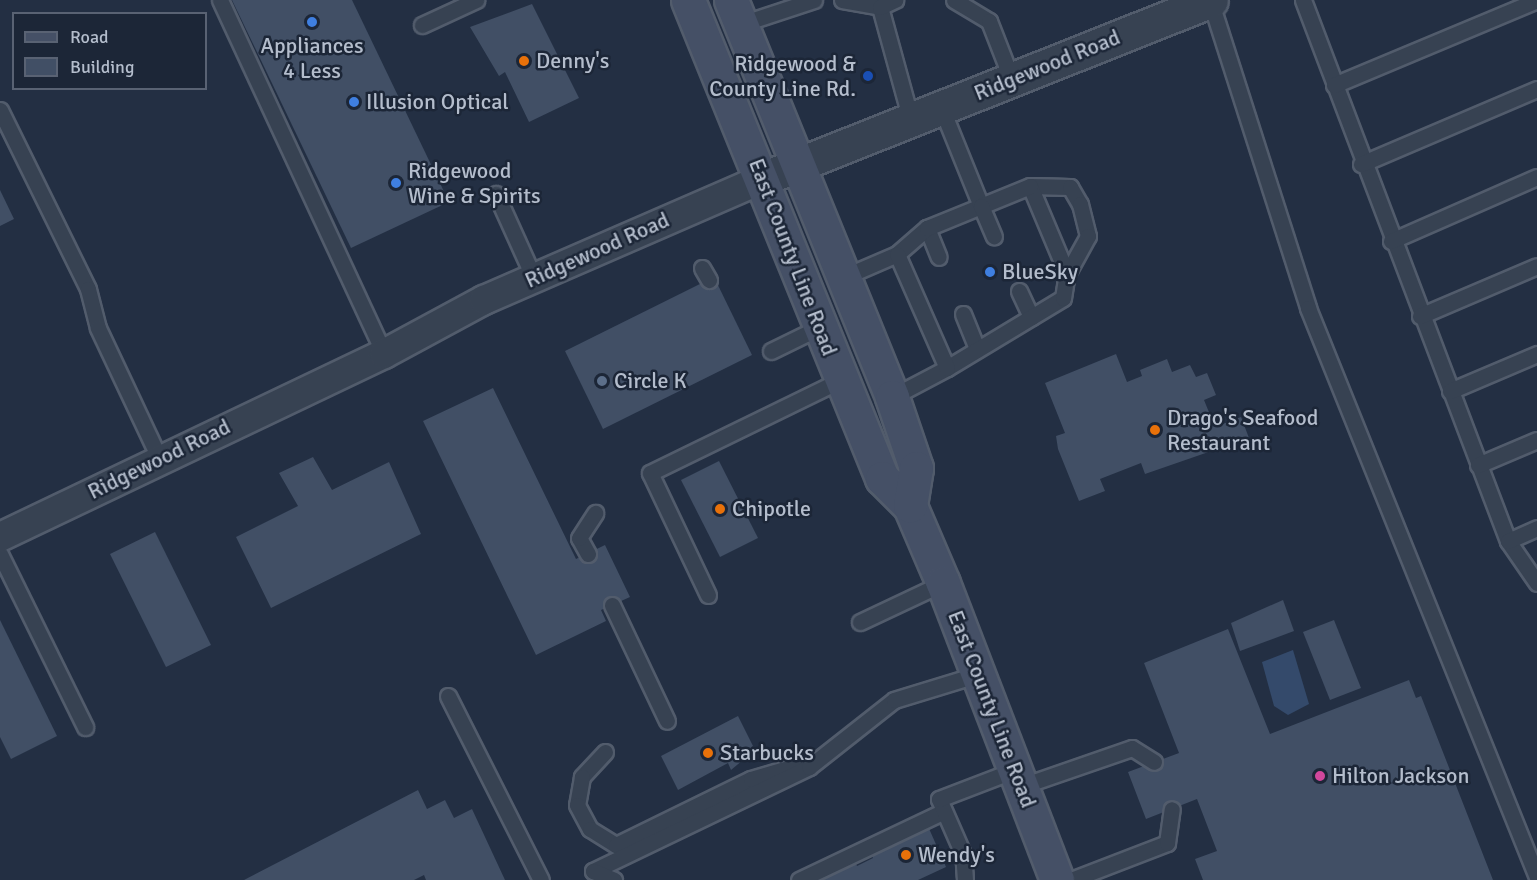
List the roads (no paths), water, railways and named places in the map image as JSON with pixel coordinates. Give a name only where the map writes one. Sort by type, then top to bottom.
[{"type":"main road","name":"East County Line Road","points":[[688,0],[882,478],[910,506],[943,583],[1057,880]]},
{"type":"main road","name":"East County Line Road","points":[[736,12],[846,276],[892,398],[916,468],[910,506]]},
{"type":"street","name":"Ridgewood Road","points":[[0,537],[384,354],[534,278],[762,179],[1211,0]]},
{"type":"lane","points":[[219,0],[384,354]]},
{"type":"lane","points":[[422,25],[476,0]]},
{"type":"lane","points":[[736,12],[814,0]]},
{"type":"lane","points":[[842,0],[880,7],[895,0]]},
{"type":"lane","points":[[954,0],[989,21],[1012,80]]},
{"type":"lane","points":[[1211,0],[1308,308],[1537,877]]},
{"type":"lane","points":[[1303,0],[1361,164],[1508,541],[1537,583]]},
{"type":"lane","points":[[1334,85],[1537,0]]},
{"type":"lane","points":[[880,7],[911,120]]},
{"type":"lane","points":[[1361,164],[1537,89]]},
{"type":"lane","points":[[941,107],[994,236]]},
{"type":"lane","points":[[0,110],[88,289],[98,328],[160,460]]},
{"type":"lane","points":[[1391,241],[1537,177]]},
{"type":"lane","points":[[1030,186],[1067,274]]},
{"type":"lane","points":[[846,276],[897,254],[927,228],[1030,186],[1070,187],[1080,204],[1088,236],[1067,274],[1063,297],[947,368],[892,398]]},
{"type":"lane","points":[[496,194],[534,278]]},
{"type":"lane","points":[[927,228],[939,257]]},
{"type":"lane","points":[[897,254],[947,368]]},
{"type":"lane","points":[[1420,316],[1537,266]]},
{"type":"lane","points":[[1019,291],[1031,317]]},
{"type":"lane","points":[[963,314],[977,349]]},
{"type":"lane","points":[[771,351],[820,327]]},
{"type":"lane","points":[[1450,391],[1537,354]]},
{"type":"lane","points":[[708,595],[650,472],[769,417],[841,380]]},
{"type":"lane","points":[[1478,465],[1537,440]]},
{"type":"lane","points":[[588,554],[579,538],[595,513]]},
{"type":"lane","points":[[1508,541],[1537,528]]},
{"type":"lane","points":[[0,554],[85,727]]},
{"type":"lane","points":[[860,622],[943,583]]},
{"type":"lane","points":[[612,605],[667,721]]},
{"type":"lane","points":[[614,880],[593,871],[826,757],[894,700],[979,674]]},
{"type":"lane","points":[[448,696],[541,880]]},
{"type":"lane","points":[[799,880],[940,806],[1019,778],[1132,748],[1154,762]]},
{"type":"lane","points":[[605,752],[582,777],[577,805],[590,829],[616,845],[751,779],[826,757]]},
{"type":"lane","points":[[940,806],[963,854],[965,880]]},
{"type":"lane","points":[[1071,880],[1167,843],[1172,809]]},
{"type":"water","points":[[1293,650],[1309,704],[1288,715],[1274,706],[1262,662]]},
{"type":"place","name":"Appliances 4 Less","points":[[312,22]]},
{"type":"place","name":"Denny's","points":[[524,61]]},
{"type":"place","name":"Ridgewood & County Line Rd.","points":[[868,76]]},
{"type":"place","name":"Illusion Optical","points":[[354,102]]},
{"type":"place","name":"Ridgewood Wine & Spirits","points":[[396,183]]},
{"type":"place","name":"BlueSky","points":[[990,272]]},
{"type":"place","name":"Circle K","points":[[602,381]]},
{"type":"place","name":"Drago's Seafood Restaurant","points":[[1155,430]]},
{"type":"place","name":"Chipotle","points":[[720,509]]},
{"type":"place","name":"Starbucks","points":[[708,753]]},
{"type":"place","name":"Hilton Jackson","points":[[1320,776]]},
{"type":"place","name":"Wendy's","points":[[906,855]]}]
